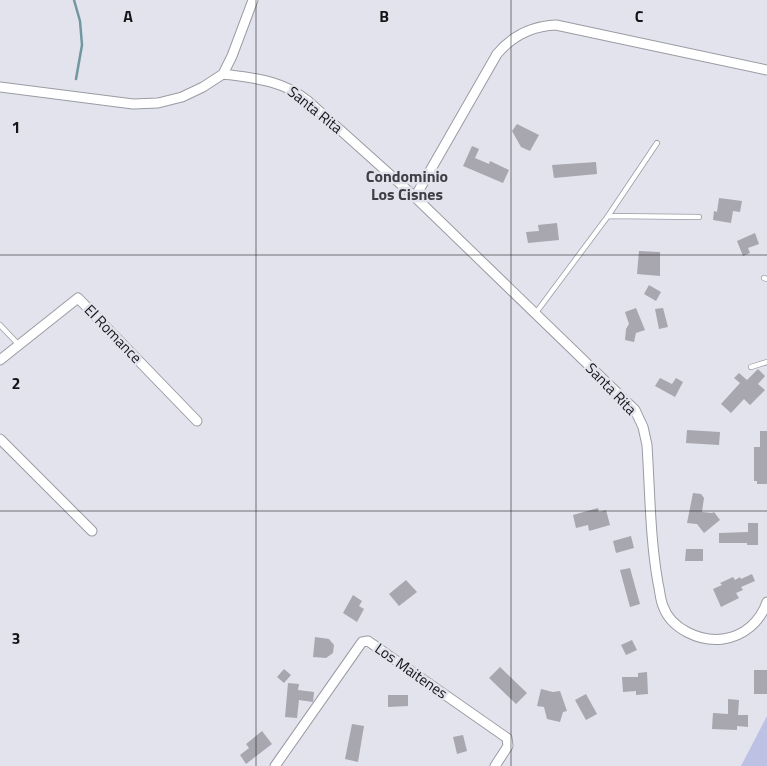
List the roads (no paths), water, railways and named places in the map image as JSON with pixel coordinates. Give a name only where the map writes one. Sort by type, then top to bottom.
[{"type":"street","points":[[0,87],[133,104],[146,104],[188,95],[223,74],[232,56],[253,0]]},
{"type":"street","points":[[415,197],[497,54],[510,40],[533,29],[556,25],[767,70]]},
{"type":"street","name":"Santa Rita","points":[[223,74],[267,80],[294,90],[308,101],[415,197],[635,410],[647,446],[654,562],[663,606],[678,626],[692,635],[708,639],[724,639],[739,634],[753,625],[763,613],[767,602]]},
{"type":"street","name":"El Romance","points":[[0,360],[78,298],[198,420]]},
{"type":"street","points":[[0,439],[92,531]]},
{"type":"street","name":"Los Maitenes","points":[[275,766],[362,642],[368,641],[507,738],[508,746],[496,766]]},
{"type":"lane","points":[[535,314],[608,216],[657,143]]},
{"type":"lane","points":[[608,216],[700,216]]},
{"type":"lane","points":[[0,325],[19,345]]},
{"type":"lane","points":[[751,367],[767,362]]},
{"type":"waterway","points":[[74,0],[80,21],[82,45],[76,79]]},
{"type":"district","name":"Condominio Los Cisnes","points":[[407,185]]}]
